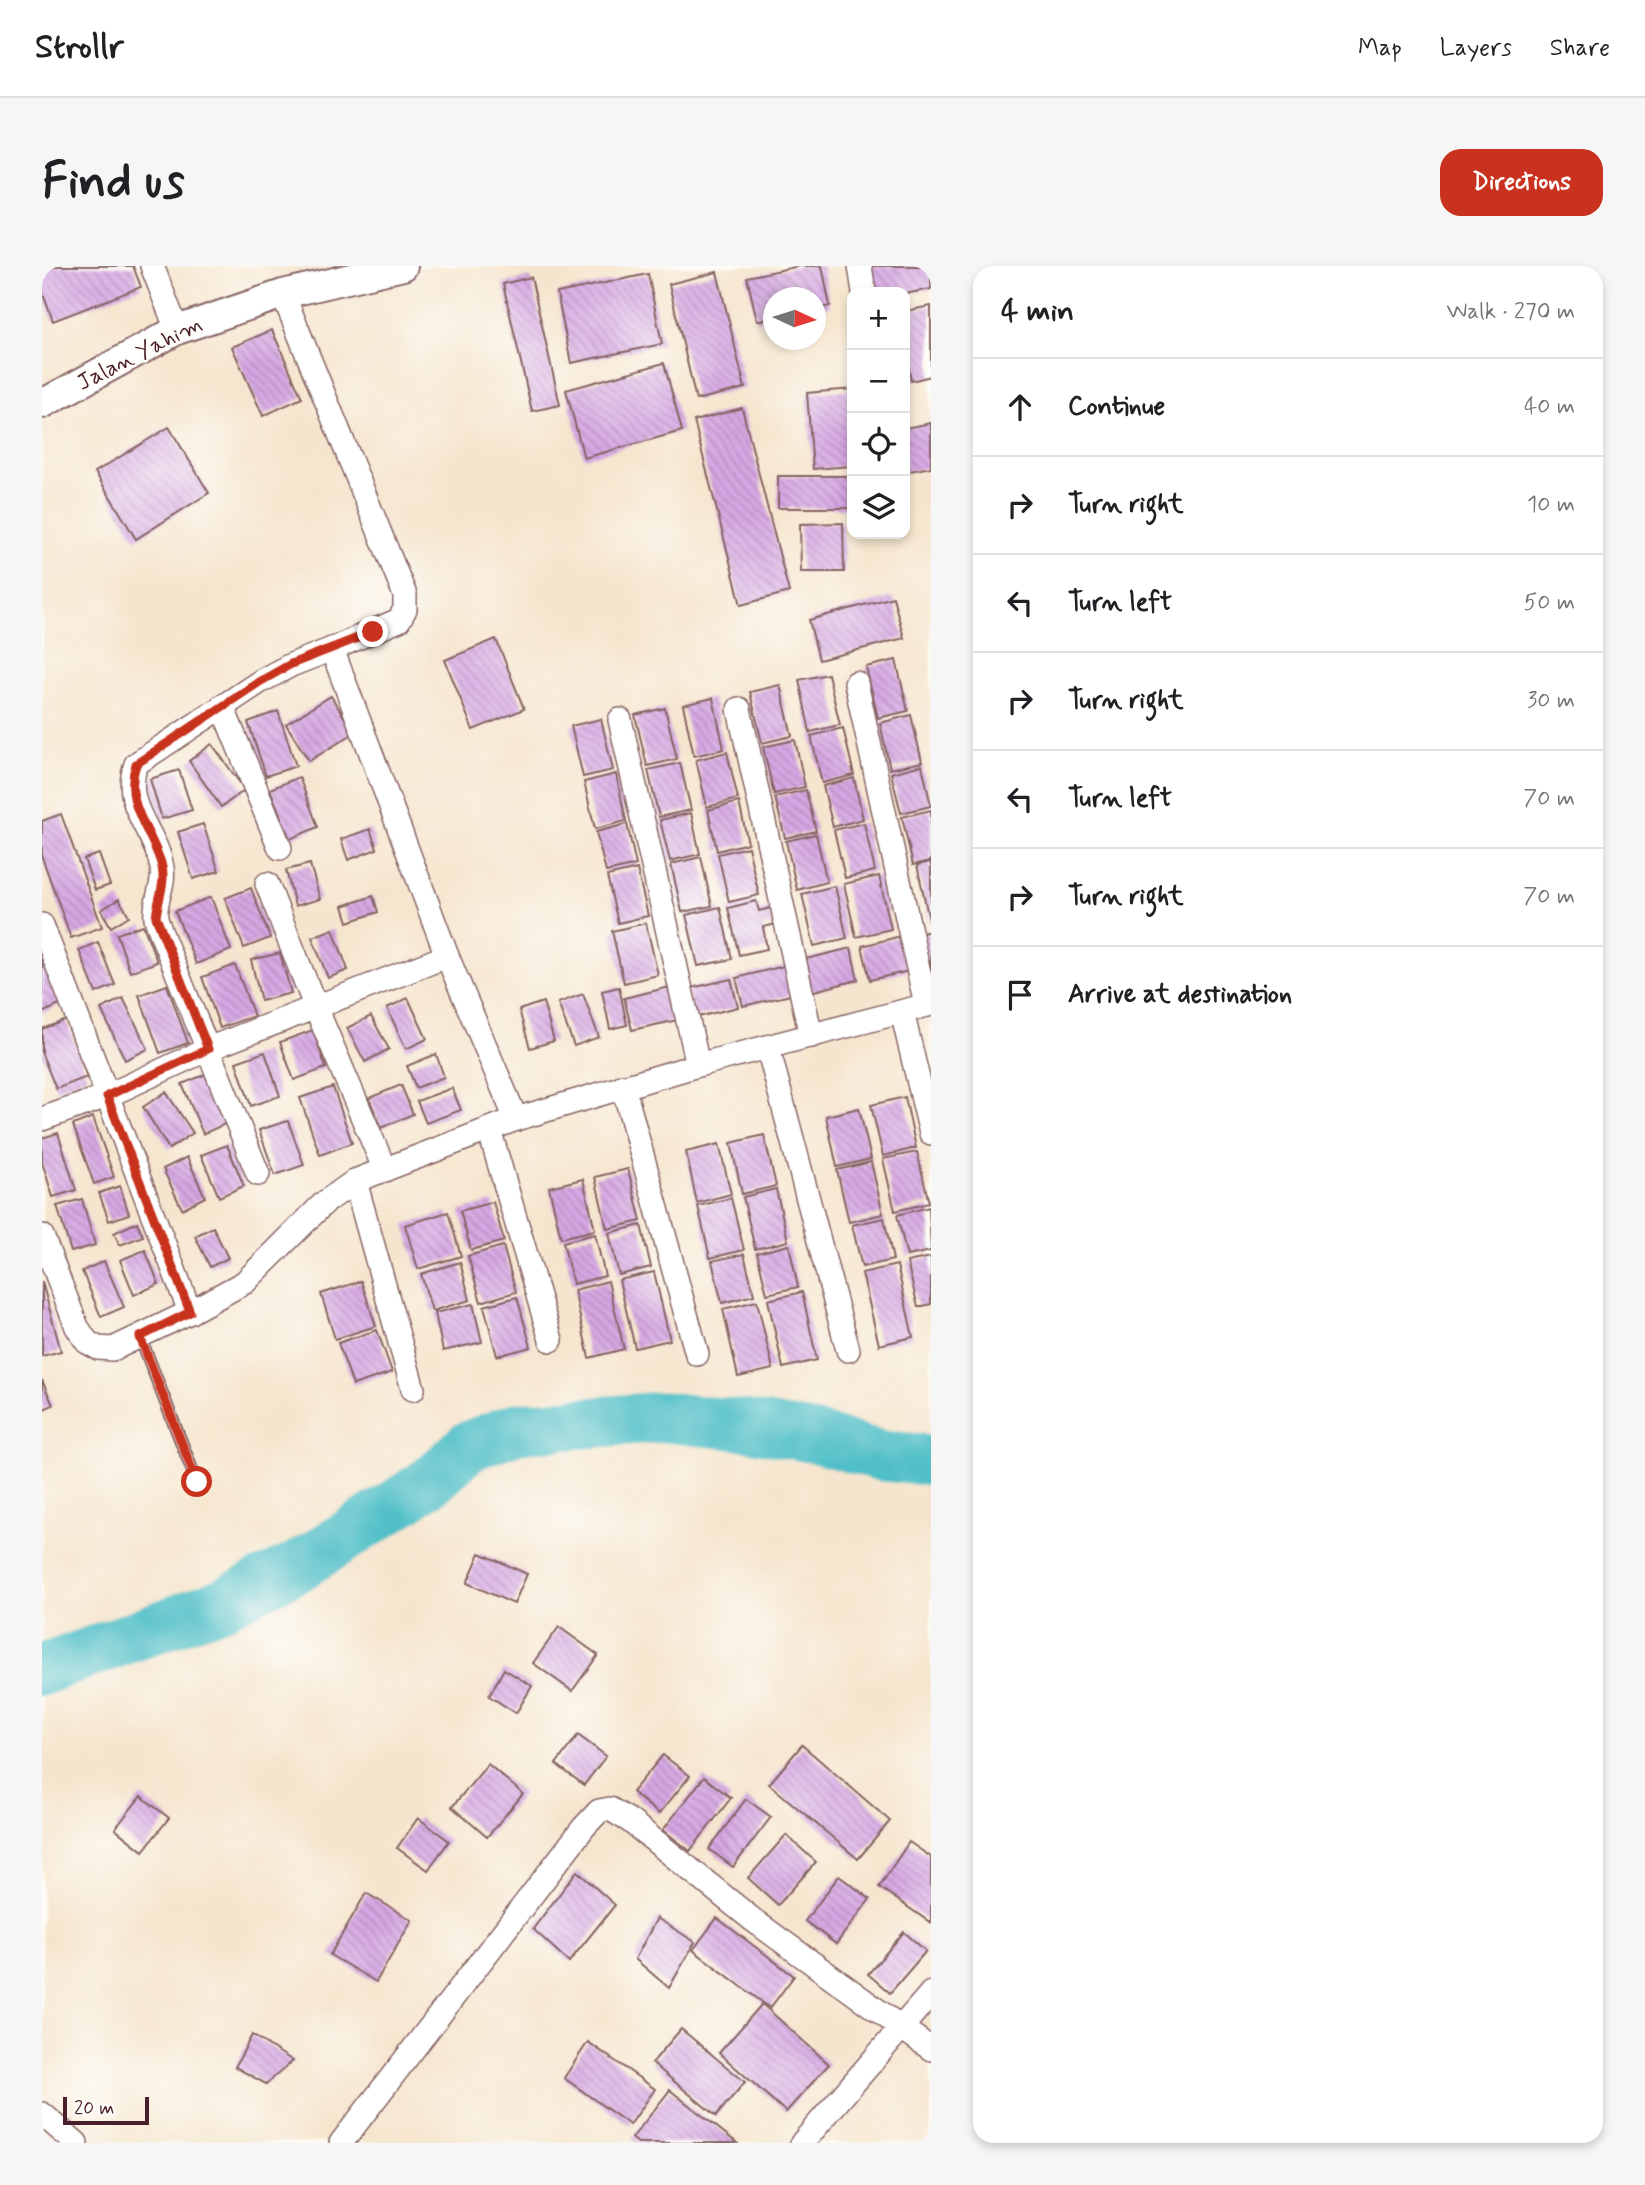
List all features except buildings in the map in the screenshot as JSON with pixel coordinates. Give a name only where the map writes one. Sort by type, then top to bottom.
[{"type":"street","points":[[152,266],[177,330]]},
{"type":"street","name":"Jalan Yahim","points":[[42,404],[177,330],[283,294],[402,266]]},
{"type":"street","points":[[860,266],[863,287]]},
{"type":"street","points":[[258,1174],[156,917],[164,883],[162,864],[132,795],[131,786],[136,764],[222,705],[291,664],[399,620],[405,609],[405,595],[283,294]]},
{"type":"street","points":[[332,649],[447,956],[516,1119]]},
{"type":"street","points":[[42,1236],[77,1327],[87,1342],[98,1348],[113,1349],[245,1282],[324,1203],[355,1181],[516,1119],[698,1065],[928,1004],[856,683]]},
{"type":"street","points":[[222,705],[280,848]]},
{"type":"street","points":[[738,709],[811,1036]]},
{"type":"street","points":[[621,720],[698,1065]]},
{"type":"street","points":[[267,884],[385,1170]]},
{"type":"street","points":[[42,925],[190,1312]]},
{"type":"street","points":[[42,1119],[107,1096],[208,1049],[447,956]]},
{"type":"street","points":[[902,1013],[931,1133]]},
{"type":"street","points":[[768,1048],[848,1350]]},
{"type":"street","points":[[623,1086],[697,1354]]},
{"type":"street","points":[[489,1129],[551,1340]]},
{"type":"street","points":[[355,1181],[413,1389]]},
{"type":"street","points":[[341,2143],[599,1811],[610,1810],[630,1821],[753,1920],[931,2049]]},
{"type":"street","points":[[802,2143],[931,1993]]},
{"type":"street","points":[[42,2114],[76,2143]]},
{"type":"lane","points":[[140,1337],[197,1482]]},
{"type":"waterway","points":[[42,1670],[223,1603],[299,1566],[433,1479],[469,1446],[517,1428],[664,1417],[750,1426],[821,1439],[882,1456],[931,1460]]},
{"type":"route","points":[[197,1482],[140,1337],[190,1312],[107,1096],[208,1049],[156,917],[164,883],[162,864],[132,795],[132,777],[136,764],[261,681],[291,664],[373,632]]}]
